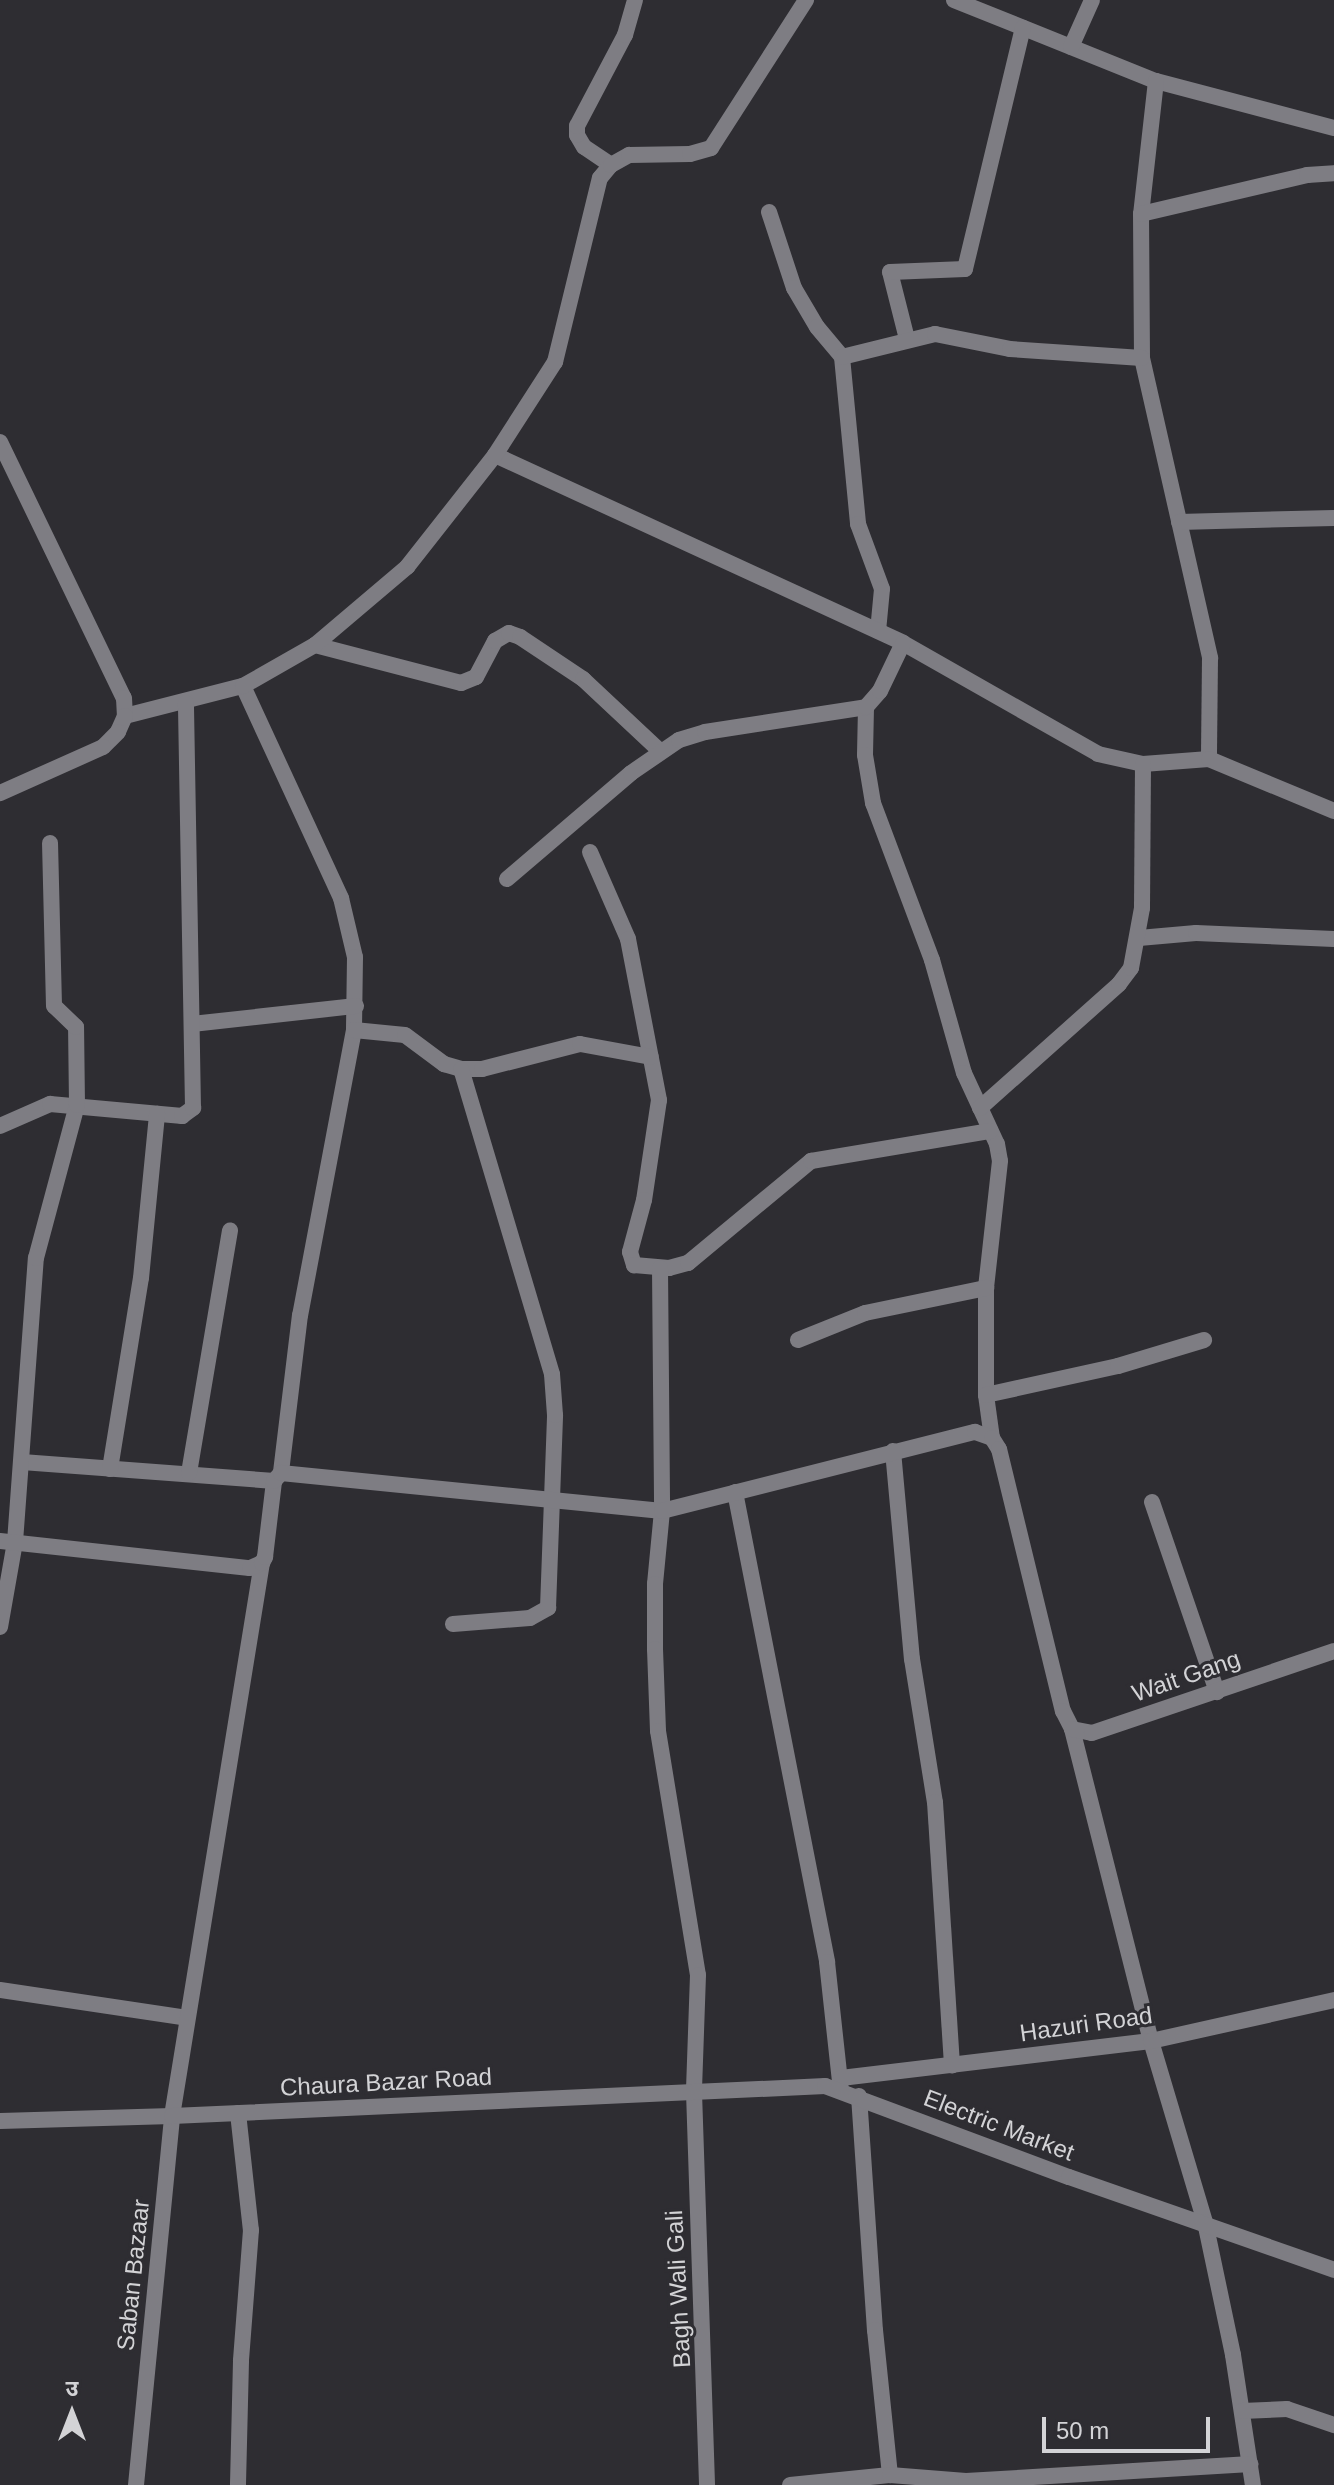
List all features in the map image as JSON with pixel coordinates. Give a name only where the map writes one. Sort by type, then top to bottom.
[{"type":"street","points":[[611,165],[584,147],[577,126],[625,35],[635,0]]},
{"type":"street","points":[[125,716],[186,703],[243,686],[315,645],[407,567],[495,455],[555,362],[600,178],[611,165],[629,155],[690,154],[711,148],[806,0]]},
{"type":"street","points":[[954,0],[1156,81],[1334,128]]},
{"type":"street","points":[[1071,47],[1092,0]]},
{"type":"street","points":[[907,339],[890,272],[965,269],[1023,28]]},
{"type":"street","points":[[1156,81],[1141,214],[1142,358],[1210,658],[1209,759]]},
{"type":"street","points":[[1141,214],[1307,175],[1334,173]]},
{"type":"street","points":[[769,212],[794,288],[817,327],[842,357],[858,524],[882,589],[878,631]]},
{"type":"street","points":[[842,357],[935,334],[1010,349],[1142,358]]},
{"type":"street","points":[[0,442],[124,698],[125,716],[118,732],[103,747],[0,793]]},
{"type":"street","points":[[495,455],[903,643],[1084,748],[1111,758],[1143,764],[1209,759],[1334,811]]},
{"type":"street","points":[[1179,522],[1334,518]]},
{"type":"street","points":[[315,645],[461,683],[476,677],[495,641],[509,633],[520,637],[583,679],[660,751]]},
{"type":"street","points":[[507,879],[660,751],[705,732],[866,707],[880,691],[903,643]]},
{"type":"street","name":"Saban Bazaar","points":[[136,2485],[172,2116],[278,1477],[300,1315],[356,1006],[355,957],[341,898],[243,686]]},
{"type":"street","points":[[0,1126],[50,1104],[182,1116],[193,1108],[186,703]]},
{"type":"street","points":[[866,707],[865,755],[873,803],[932,960],[964,1073],[991,1131],[1000,1170],[986,1288],[986,1395],[992,1438],[999,1449],[1063,1711],[1072,1729],[1151,2041],[1205,2222],[1242,2411],[1253,2485]]},
{"type":"street","points":[[980,1108],[1119,984],[1131,968],[1139,938],[1142,908],[1143,764]]},
{"type":"street","points":[[0,1627],[8,1542],[22,1462],[36,1258],[77,1105],[76,1027],[54,1006],[50,843]]},
{"type":"street","points":[[590,852],[628,939],[659,1116],[644,1200],[630,1252],[631,1259],[639,1268],[678,1266],[698,1256],[795,1171],[811,1161],[991,1131]]},
{"type":"street","points":[[1139,938],[1196,933],[1334,939]]},
{"type":"street","points":[[192,1024],[356,1006]]},
{"type":"street","points":[[354,1030],[405,1035],[444,1064],[461,1069],[482,1069],[580,1044],[651,1057]]},
{"type":"street","points":[[453,1624],[530,1618],[548,1608],[555,1415],[552,1374],[461,1069]]},
{"type":"street","points":[[110,1469],[141,1278],[157,1114]]},
{"type":"street","points":[[189,1473],[230,1230]]},
{"type":"street","name":"Bagh Wali Gali","points":[[660,1268],[662,1511],[654,1618],[658,1731],[698,1975],[694,2092],[707,2485]]},
{"type":"street","points":[[798,1340],[865,1313],[986,1288]]},
{"type":"street","points":[[986,1395],[1118,1366],[1204,1340]]},
{"type":"street","points":[[22,1462],[278,1477],[662,1511],[965,1432],[992,1438]]},
{"type":"street","points":[[893,1451],[912,1659],[935,1802],[952,2065]]},
{"type":"street","points":[[735,1492],[827,1962],[841,2084]]},
{"type":"street","points":[[1152,1502],[1217,1692]]},
{"type":"street","points":[[8,1542],[238,1568],[262,1563]]},
{"type":"street","name":"Wait Gang","points":[[1072,1729],[1092,1733],[1334,1651]]},
{"type":"street","points":[[0,1990],[187,2018]]},
{"type":"street","name":"Hazuri Road","points":[[841,2084],[952,2065],[1151,2041],[1334,2000]]},
{"type":"street","name":"Electric Market","points":[[775,2086],[841,2084],[859,2096],[1069,2177],[1205,2222],[1334,2270]]},
{"type":"street","name":"Chaura Bazar Road","points":[[0,2121],[172,2116],[775,2086]]},
{"type":"street","points":[[859,2096],[875,2330],[890,2475]]},
{"type":"street","points":[[238,2113],[251,2230],[241,2361],[238,2485]]},
{"type":"street","points":[[1242,2411],[1287,2409],[1334,2425]]},
{"type":"street","points":[[790,2485],[890,2475],[966,2483],[1250,2464]]}]
